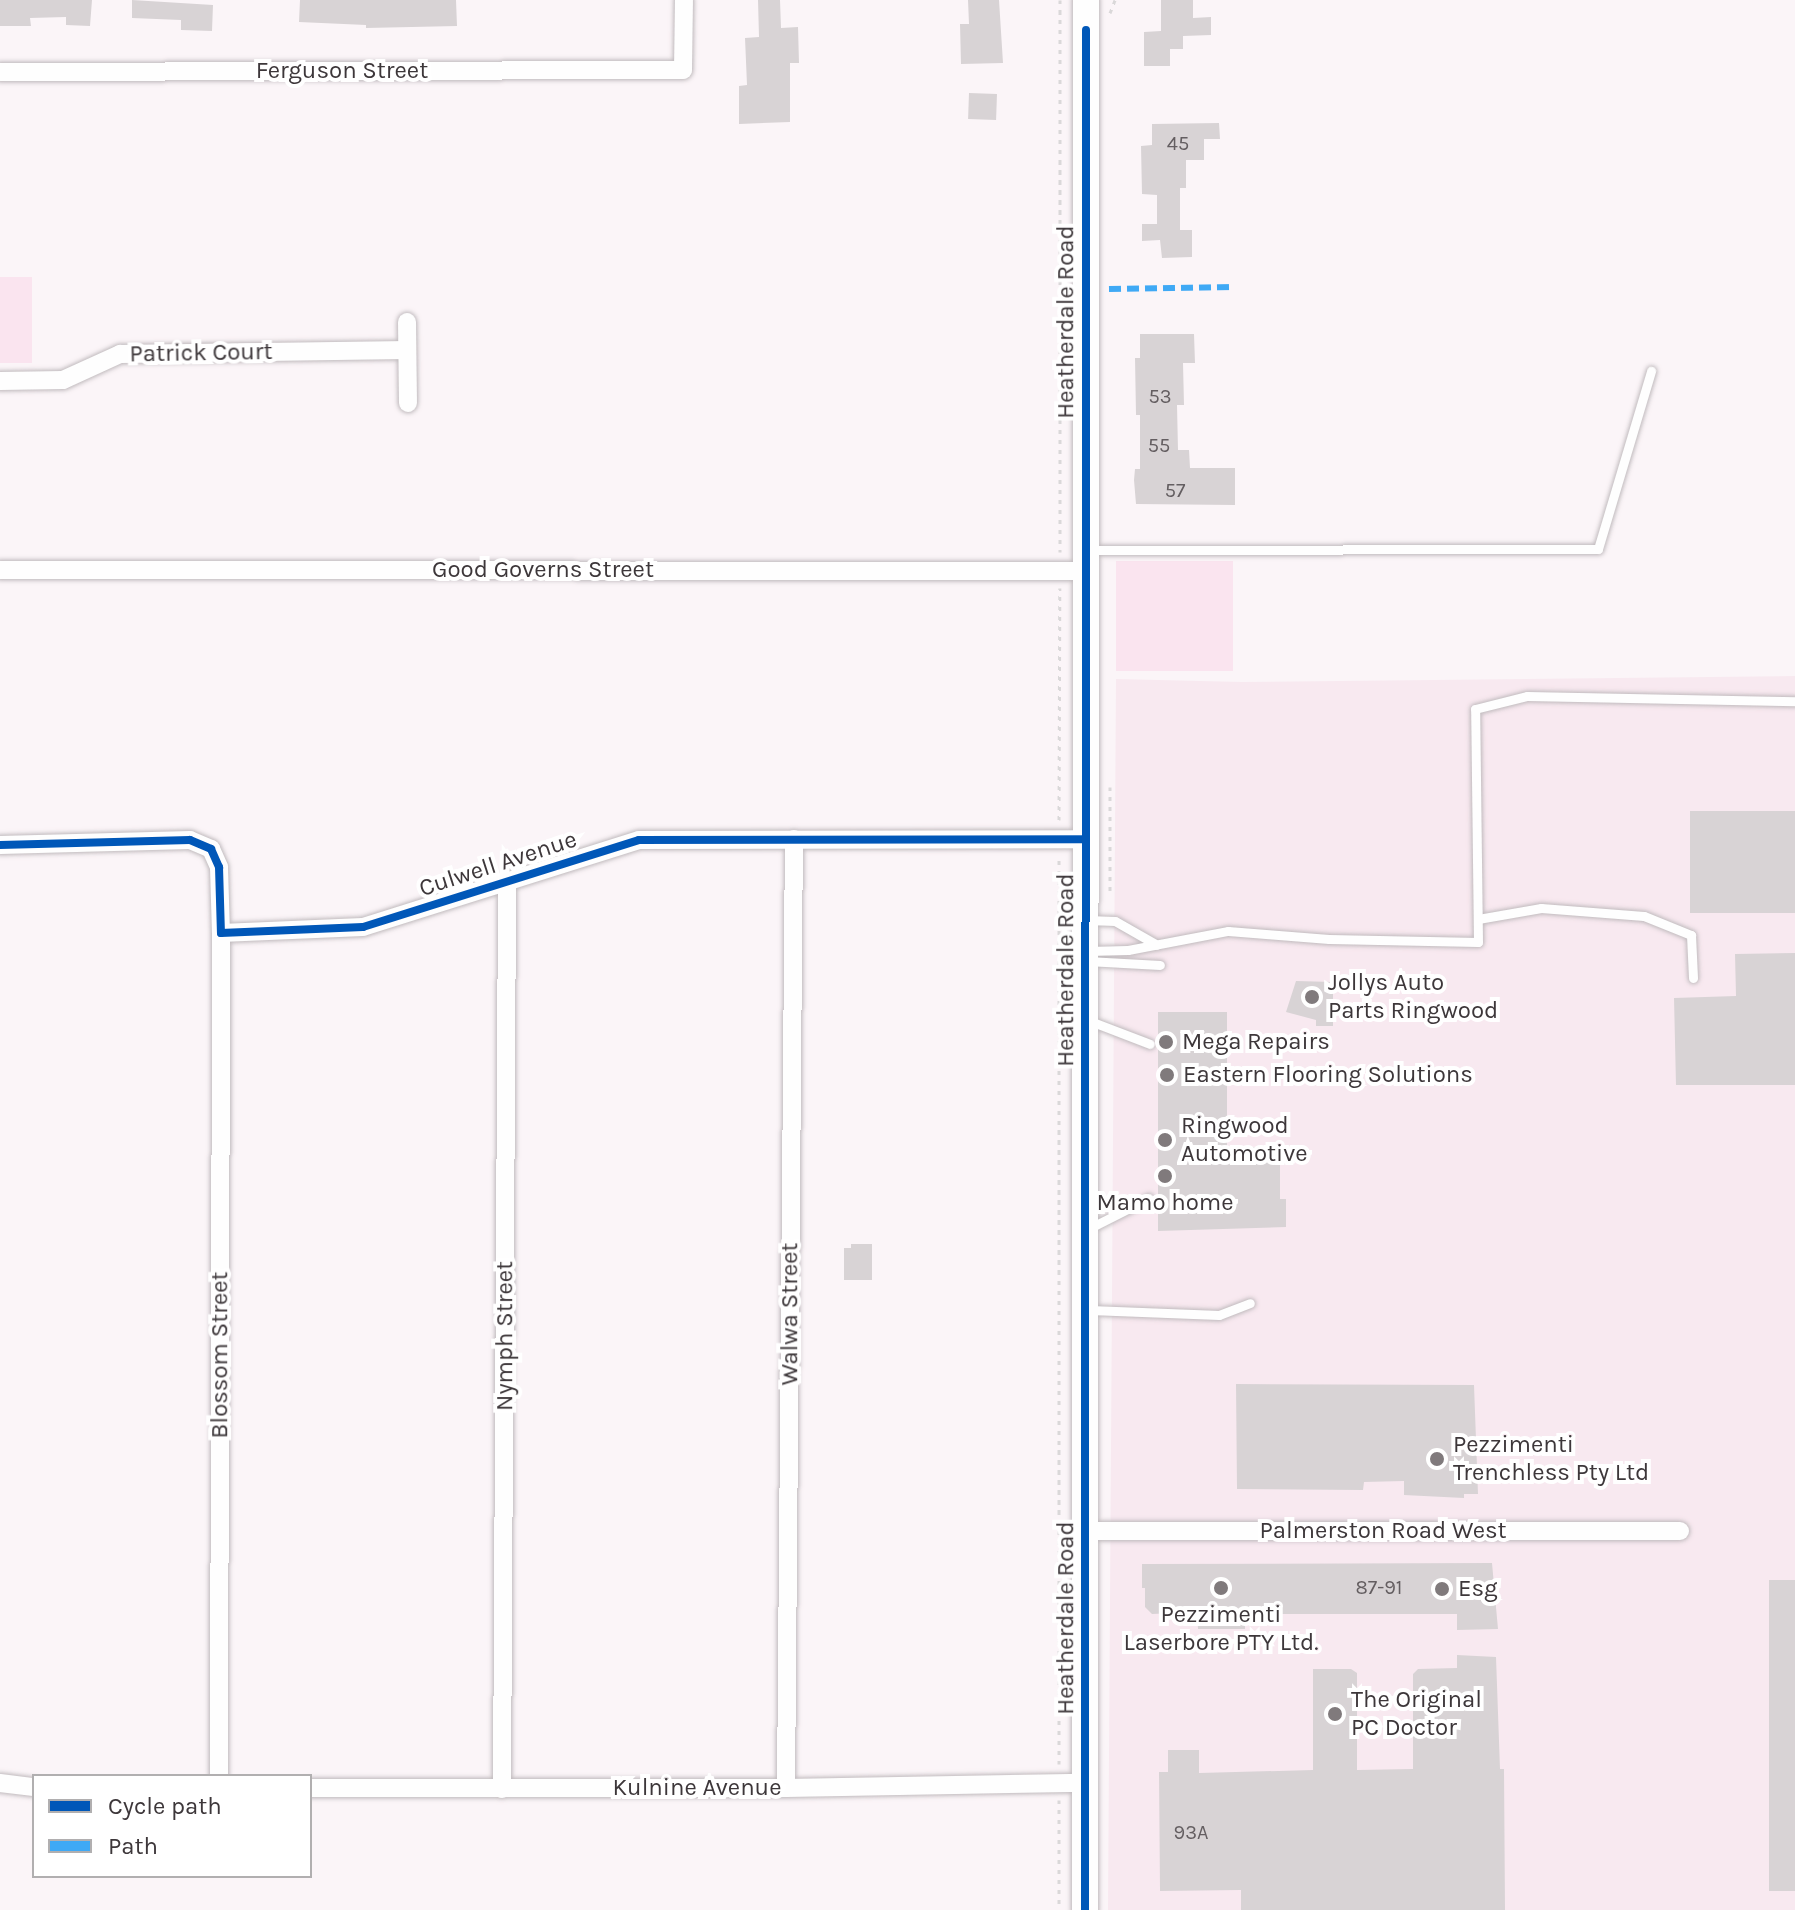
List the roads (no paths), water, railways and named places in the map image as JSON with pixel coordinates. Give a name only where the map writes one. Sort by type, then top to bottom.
[{"type":"main road","name":"Heatherdale Road","points":[[1085,1910],[1072,1783],[1086,1531],[1087,920],[1077,564],[1086,0]]},
{"type":"street","name":"Ferguson Street","points":[[0,72],[683,70],[684,0]]},
{"type":"street","points":[[407,322],[408,403]]},
{"type":"street","name":"Patrick Court","points":[[0,381],[63,380],[120,354],[407,350]]},
{"type":"street","name":"Good Governs Street","points":[[0,570],[1077,564]]},
{"type":"street","name":"Walwa Street","points":[[786,1788],[794,839]]},
{"type":"street","name":"Culwell Avenue","points":[[221,933],[363,927],[639,840],[1086,839]]},
{"type":"street","points":[[0,845],[190,840],[211,849],[219,867],[221,933]]},
{"type":"street","name":"Nymph Street","points":[[502,1789],[507,884]]},
{"type":"street","name":"Blossom Street","points":[[219,1774],[221,933]]},
{"type":"street","name":"Palmerston Road West","points":[[1086,1531],[1680,1531]]},
{"type":"street","name":"Kulnine Avenue","points":[[312,1788],[786,1788],[1072,1783]]},
{"type":"street","points":[[5,1789],[32,1787]]},
{"type":"lane","points":[[1077,564],[1598,549],[1651,371]]},
{"type":"lane","points":[[1087,956],[1228,931],[1329,939],[1478,942],[1475,709],[1527,696],[1795,701]]},
{"type":"lane","points":[[1478,919],[1541,908],[1644,916],[1691,935],[1693,978]]},
{"type":"lane","points":[[1087,920],[1115,921],[1157,945]]},
{"type":"lane","points":[[1087,956],[1160,965]]},
{"type":"lane","points":[[1087,1019],[1150,1044]]},
{"type":"lane","points":[[1086,1230],[1149,1198]]},
{"type":"lane","points":[[1086,1310],[1219,1315],[1250,1303]]},
{"type":"place","name":"Jollys Auto Parts Ringwood","points":[[1312,997]]},
{"type":"place","name":"Mega Repairs","points":[[1166,1042]]},
{"type":"place","name":"Eastern Flooring Solutions","points":[[1167,1075]]},
{"type":"place","name":"Ringwood Automotive","points":[[1165,1140]]},
{"type":"place","name":"Mamo home","points":[[1165,1176]]},
{"type":"place","name":"Pezzimenti Trenchless Pty Ltd","points":[[1437,1459]]},
{"type":"place","name":"Pezzimenti Laserbore PTY Ltd.","points":[[1221,1588]]},
{"type":"place","name":"Esg","points":[[1442,1589]]},
{"type":"place","name":"The Original PC Doctor","points":[[1335,1714]]}]
